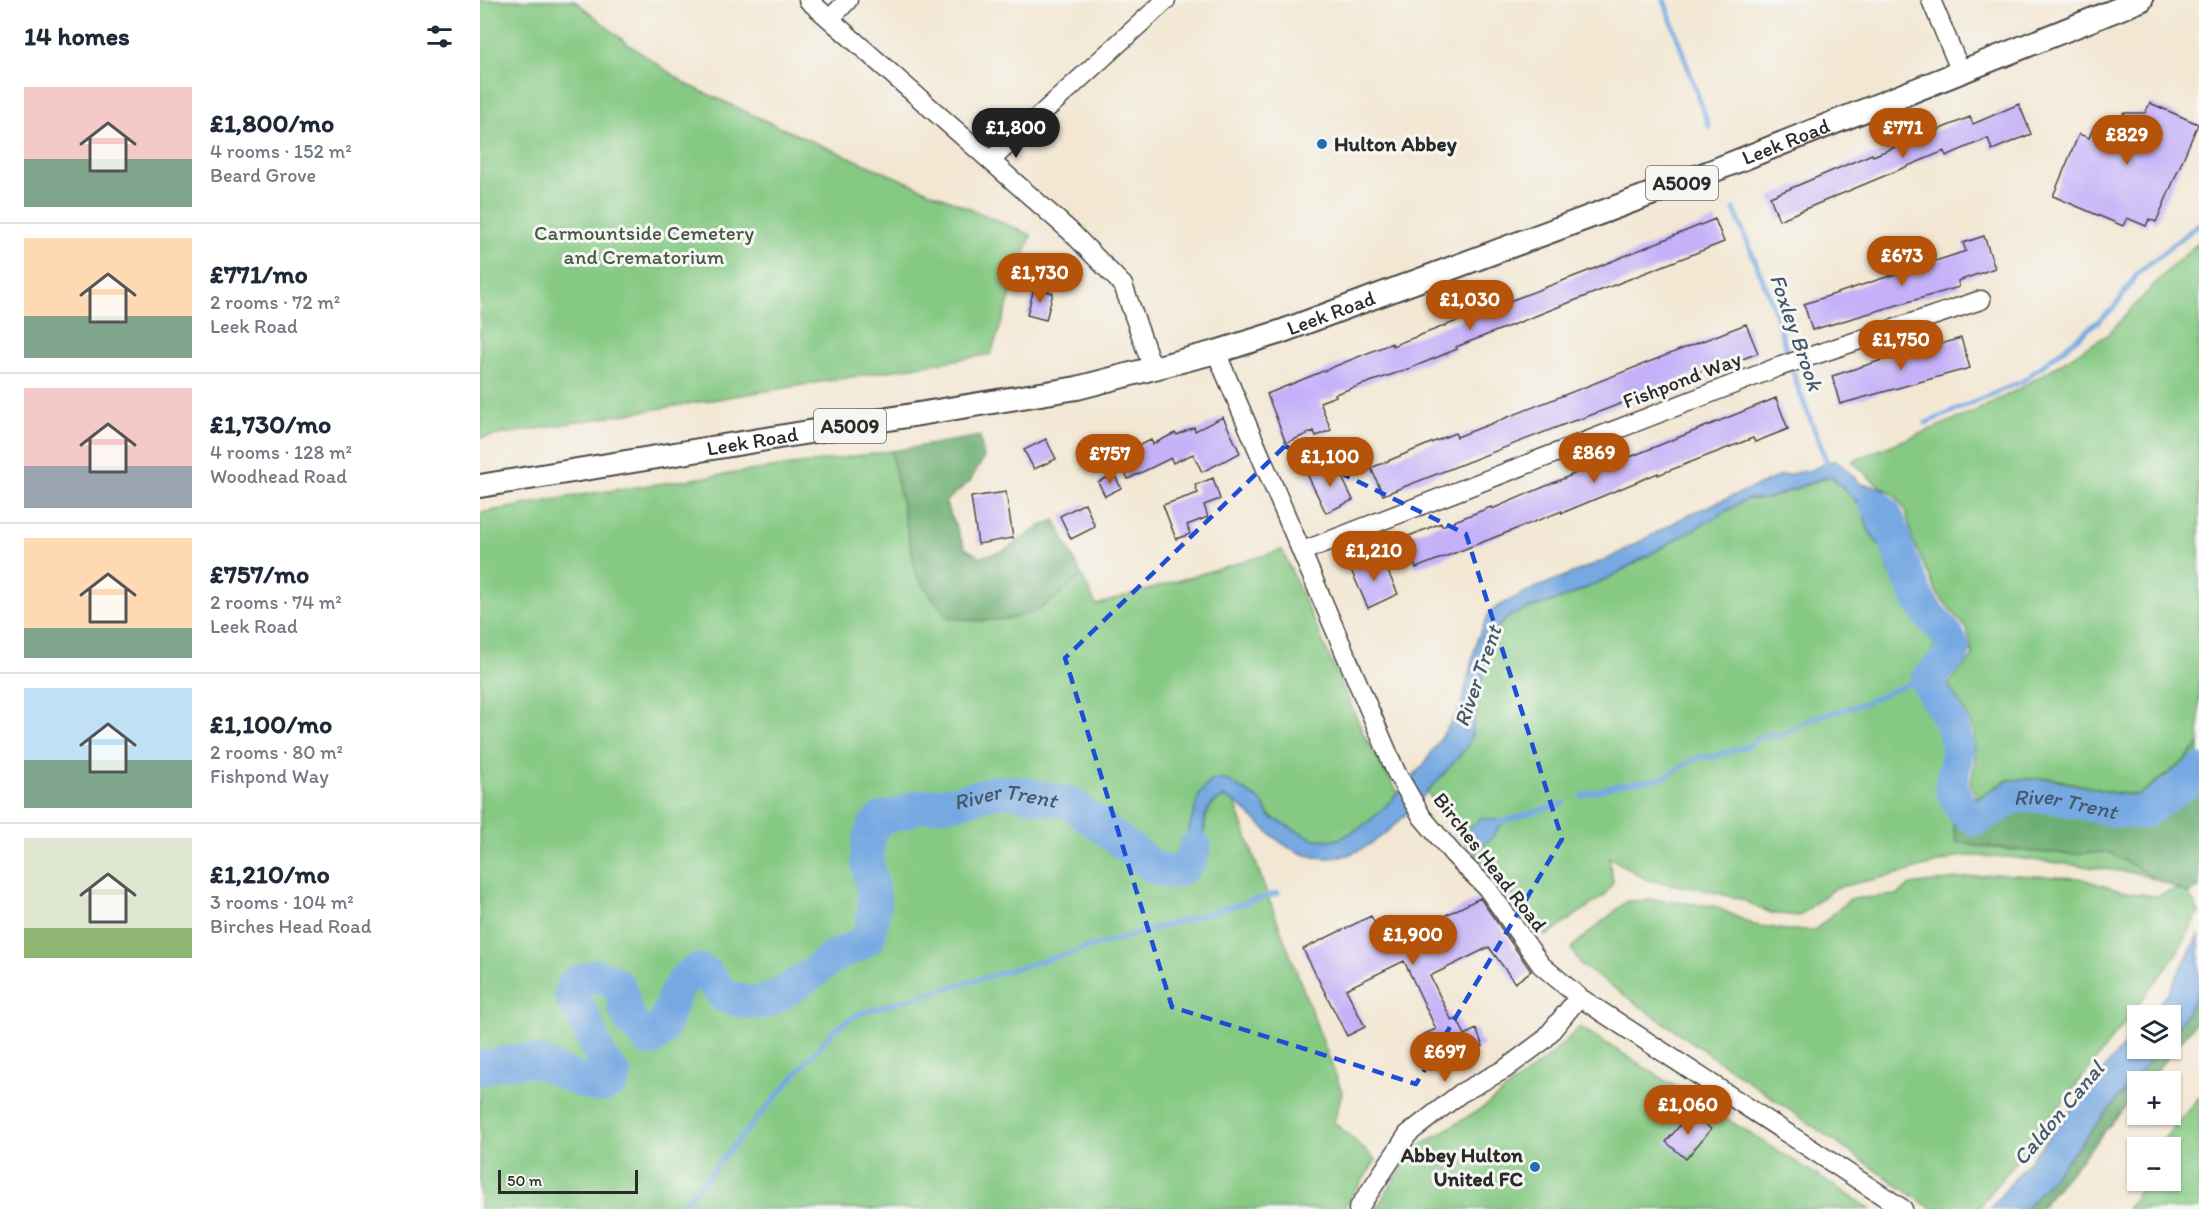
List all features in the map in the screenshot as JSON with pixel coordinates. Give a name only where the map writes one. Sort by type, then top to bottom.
[{"type":"main road","name":"Leek Road","points":[[480,486],[1077,388],[1216,352],[1280,332],[1710,172],[2141,0]]},
{"type":"street","points":[[808,0],[1070,231],[1123,285],[1153,369]]},
{"type":"street","points":[[830,19],[848,0]]},
{"type":"street","points":[[991,160],[1166,0]]},
{"type":"street","points":[[1931,0],[1961,72]]},
{"type":"street","name":"Fishpond Way","points":[[1303,551],[1778,367],[1980,300]]},
{"type":"street","name":"Birches Head Road","points":[[1216,352],[1396,772],[1422,818],[1487,888],[1541,965],[1579,997],[1903,1209]]},
{"type":"street","points":[[1358,1209],[1408,1134],[1461,1093],[1505,1069],[1544,1040],[1579,997]]},
{"type":"highlighted area","points":[[1285,446],[1466,534],[1562,839],[1416,1084],[1172,1007],[1065,658]]},
{"type":"green space","name":"Carmountside Cemetery and Crematorium","points":[[480,0],[574,0],[628,44],[688,85],[779,127],[1031,235],[991,354],[480,438]]},
{"type":"green space","points":[[2199,242],[2199,744],[2182,763],[2138,795],[2116,793],[2049,778],[2008,780],[1977,798],[1970,785],[1975,759],[1975,742],[1971,725],[1948,684],[1973,656],[1967,629],[1938,595],[1913,541],[1906,511],[1894,495],[1874,482],[1852,461],[1976,411],[2024,386],[2107,335],[2167,271]]},
{"type":"green space","points":[[980,436],[984,458],[970,481],[945,502],[965,548],[980,557],[1003,551],[1039,527],[1055,520],[1082,576],[1041,608],[1008,619],[948,618],[917,577],[891,451]]},
{"type":"green space","points":[[891,451],[917,577],[965,620],[984,621],[1022,615],[1039,609],[1082,576],[1096,605],[1282,550],[1365,737],[1398,793],[1360,828],[1337,840],[1324,841],[1312,839],[1277,820],[1270,815],[1261,801],[1200,793],[1180,859],[1172,864],[1162,863],[1189,876],[1201,850],[1205,821],[1212,805],[1224,797],[1235,802],[1264,886],[1342,1092],[1334,1122],[1376,1160],[1343,1209],[480,1209],[480,513],[580,495]]},
{"type":"green space","points":[[1832,476],[1835,482],[1856,499],[1864,509],[1867,528],[1881,548],[1889,572],[1936,640],[1930,656],[1923,661],[1919,690],[1941,734],[1944,756],[1940,776],[1953,821],[1956,842],[1980,847],[2034,852],[2070,854],[2109,852],[2158,880],[2135,873],[2066,864],[2007,857],[1962,856],[1902,873],[1835,888],[1799,916],[1771,913],[1741,899],[1647,880],[1609,857],[1613,882],[1605,895],[1546,936],[1450,825],[1427,792],[1467,747],[1472,733],[1490,635],[1507,618],[1569,596],[1610,577],[1747,499],[1767,499]]},
{"type":"green space","points":[[2199,744],[2199,887],[2189,894],[2158,880],[2109,852],[2070,854],[2034,852],[1956,842],[1953,821],[1975,796],[1977,798],[2008,780],[2049,778],[2116,793],[2138,795],[2182,763]]},
{"type":"green space","points":[[1996,874],[2079,878],[2123,892],[2157,896],[2177,889],[2189,894],[2199,913],[2175,956],[2138,1005],[2127,1005],[2127,1019],[1978,1209],[1932,1209],[1581,965],[1571,948],[1627,901],[1658,900],[1714,906],[1754,925],[1786,930],[1815,930],[1850,899],[1897,895],[1910,885]]},
{"type":"green space","points":[[2199,989],[2199,1019],[2181,1041],[2181,1021]]},
{"type":"green space","points":[[1580,1027],[1871,1209],[1376,1209],[1413,1150],[1484,1107],[1552,1054]]},
{"type":"green space","points":[[2151,1059],[2166,1059],[2156,1071],[2141,1071]]},
{"type":"green space","points":[[2127,1087],[2127,1105],[2039,1209],[2026,1209]]},
{"type":"green space","points":[[2199,1097],[2199,1209],[2127,1209],[2139,1191],[2181,1191],[2181,1137],[2165,1137],[2175,1125],[2181,1125],[2181,1118]]},
{"type":"water","points":[[1830,461],[1838,461],[1861,484],[1883,488],[1892,501],[1900,539],[1881,548],[1867,528],[1864,509],[1832,476],[1767,499],[1747,499],[1610,577],[1569,596],[1507,618],[1490,635],[1472,733],[1467,747],[1415,805],[1373,842],[1358,851],[1342,856],[1325,858],[1307,855],[1279,842],[1242,808],[1224,797],[1214,803],[1207,812],[1202,847],[1193,870],[1182,881],[1166,883],[1162,862],[1172,864],[1180,859],[1200,793],[1210,782],[1217,779],[1229,781],[1261,801],[1270,817],[1313,839],[1340,839],[1370,821],[1424,764],[1461,707],[1477,640],[1489,613],[1526,592],[1612,557],[1690,514],[1780,476],[1811,470]]},
{"type":"water","points":[[1481,818],[1503,821],[1492,838],[1477,846],[1464,840],[1463,834]]},
{"type":"water","points":[[2199,934],[2199,989],[2181,1021],[2181,1005],[2158,1005],[2168,993]]},
{"type":"water","points":[[2127,1041],[2127,1059],[2151,1059],[2141,1071],[2127,1071],[2127,1087],[2026,1209],[1990,1209]]},
{"type":"building","points":[[2150,103],[2198,124],[2156,222],[2149,219],[2146,226],[2127,218],[2123,226],[2053,196],[2079,134],[2089,138],[2094,126],[2124,116],[2123,113],[2145,113]]},
{"type":"building","points":[[2019,104],[2031,134],[1992,150],[1988,138],[1946,156],[1944,151],[1779,220],[1770,197],[1872,154],[1873,156],[1970,117],[1973,124]]},
{"type":"building","points":[[1715,219],[1724,242],[1456,347],[1457,349],[1411,368],[1335,394],[1336,396],[1320,402],[1331,430],[1316,436],[1314,431],[1286,443],[1267,394],[1392,343],[1392,346],[1583,273]]},
{"type":"building","points":[[1984,236],[1995,268],[1958,281],[1959,287],[1812,330],[1804,304],[1966,251],[1963,243]]},
{"type":"building","points":[[1034,288],[1053,293],[1046,320],[1027,315]]},
{"type":"building","points":[[1746,324],[1758,353],[1722,367],[1721,363],[1383,495],[1371,468],[1455,433],[1457,437]]},
{"type":"building","points":[[1961,338],[1970,368],[1840,404],[1832,376],[1920,348],[1921,350]]},
{"type":"building","points":[[1776,398],[1788,429],[1755,442],[1753,438],[1658,475],[1658,473],[1562,513],[1562,511],[1416,568],[1404,538],[1441,523],[1442,526],[1491,507],[1492,509],[1588,468],[1589,472],[1635,455]]},
{"type":"building","points":[[1223,417],[1240,453],[1202,472],[1193,454],[1173,463],[1171,458],[1128,479],[1117,455],[1151,440],[1153,444],[1194,427],[1195,431]]},
{"type":"building","points":[[1046,439],[1056,459],[1034,469],[1024,450]]},
{"type":"building","points":[[1335,463],[1353,500],[1326,513],[1308,476]]},
{"type":"building","points":[[1114,474],[1121,488],[1105,496],[1098,482]]},
{"type":"building","points":[[1213,478],[1220,499],[1204,505],[1208,517],[1187,525],[1190,534],[1176,539],[1163,505],[1198,493],[1195,485]]},
{"type":"building","points":[[1006,492],[1013,538],[978,544],[971,497]]},
{"type":"building","points":[[1085,503],[1095,527],[1071,539],[1060,516]]},
{"type":"building","points":[[1381,556],[1398,594],[1368,608],[1351,570]]},
{"type":"building","points":[[1480,898],[1531,971],[1515,983],[1489,947],[1430,976],[1452,1021],[1457,1019],[1465,1035],[1476,1029],[1483,1046],[1453,1059],[1446,1044],[1430,1052],[1422,1035],[1436,1029],[1404,961],[1346,989],[1365,1027],[1347,1036],[1303,949],[1371,916],[1386,945]]},
{"type":"building","points":[[1691,1112],[1711,1129],[1686,1159],[1666,1142]]},
{"type":"waterway","name":"Foxley Brook","points":[[1664,0],[1709,127]]},
{"type":"waterway","name":"Foxley Brook","points":[[1734,209],[1771,300],[1797,385],[1828,465]]},
{"type":"waterway","points":[[1926,423],[2023,381],[2114,308],[2138,273],[2199,224]]},
{"type":"waterway","name":"River Trent","points":[[1875,504],[1889,521],[1898,551],[1919,600],[1944,631],[1954,651],[1926,681],[1952,724],[1958,748],[1951,787],[1961,808],[1976,820],[2014,797],[2048,796],[2114,811],[2143,813],[2194,777],[2199,771]]},
{"type":"waterway","points":[[1581,796],[1616,785],[1663,778],[1698,757],[1713,757],[1748,746],[1759,737],[1769,734],[1779,736],[1810,719],[1863,704],[1905,685],[1926,681]]},
{"type":"waterway","name":"River Trent","points":[[480,1069],[508,1062],[529,1061],[591,1085],[610,1084],[615,1076],[602,1061],[582,1012],[574,1003],[571,995],[575,983],[597,975],[609,979],[618,986],[623,996],[624,1008],[631,1021],[649,1041],[663,1028],[679,986],[698,970],[706,973],[724,996],[747,1002],[767,1002],[805,979],[832,958],[859,945],[869,937],[875,902],[867,860],[869,838],[873,827],[882,818],[903,813],[915,807],[956,802],[999,791],[1015,792],[1070,803],[1157,869],[1176,871],[1182,868],[1190,860],[1195,847]]},
{"type":"waterway","points":[[1497,823],[1564,803]]},
{"type":"waterway","points":[[679,1209],[834,1030],[858,1014],[1278,893]]},
{"type":"place","name":"Hulton Abbey","points":[[1322,144]]},
{"type":"place","name":"Abbey Hulton United FC","points":[[1535,1167]]},
{"type":"water label","name":"Caldon Canal","points":[[2058,1113]]}]
